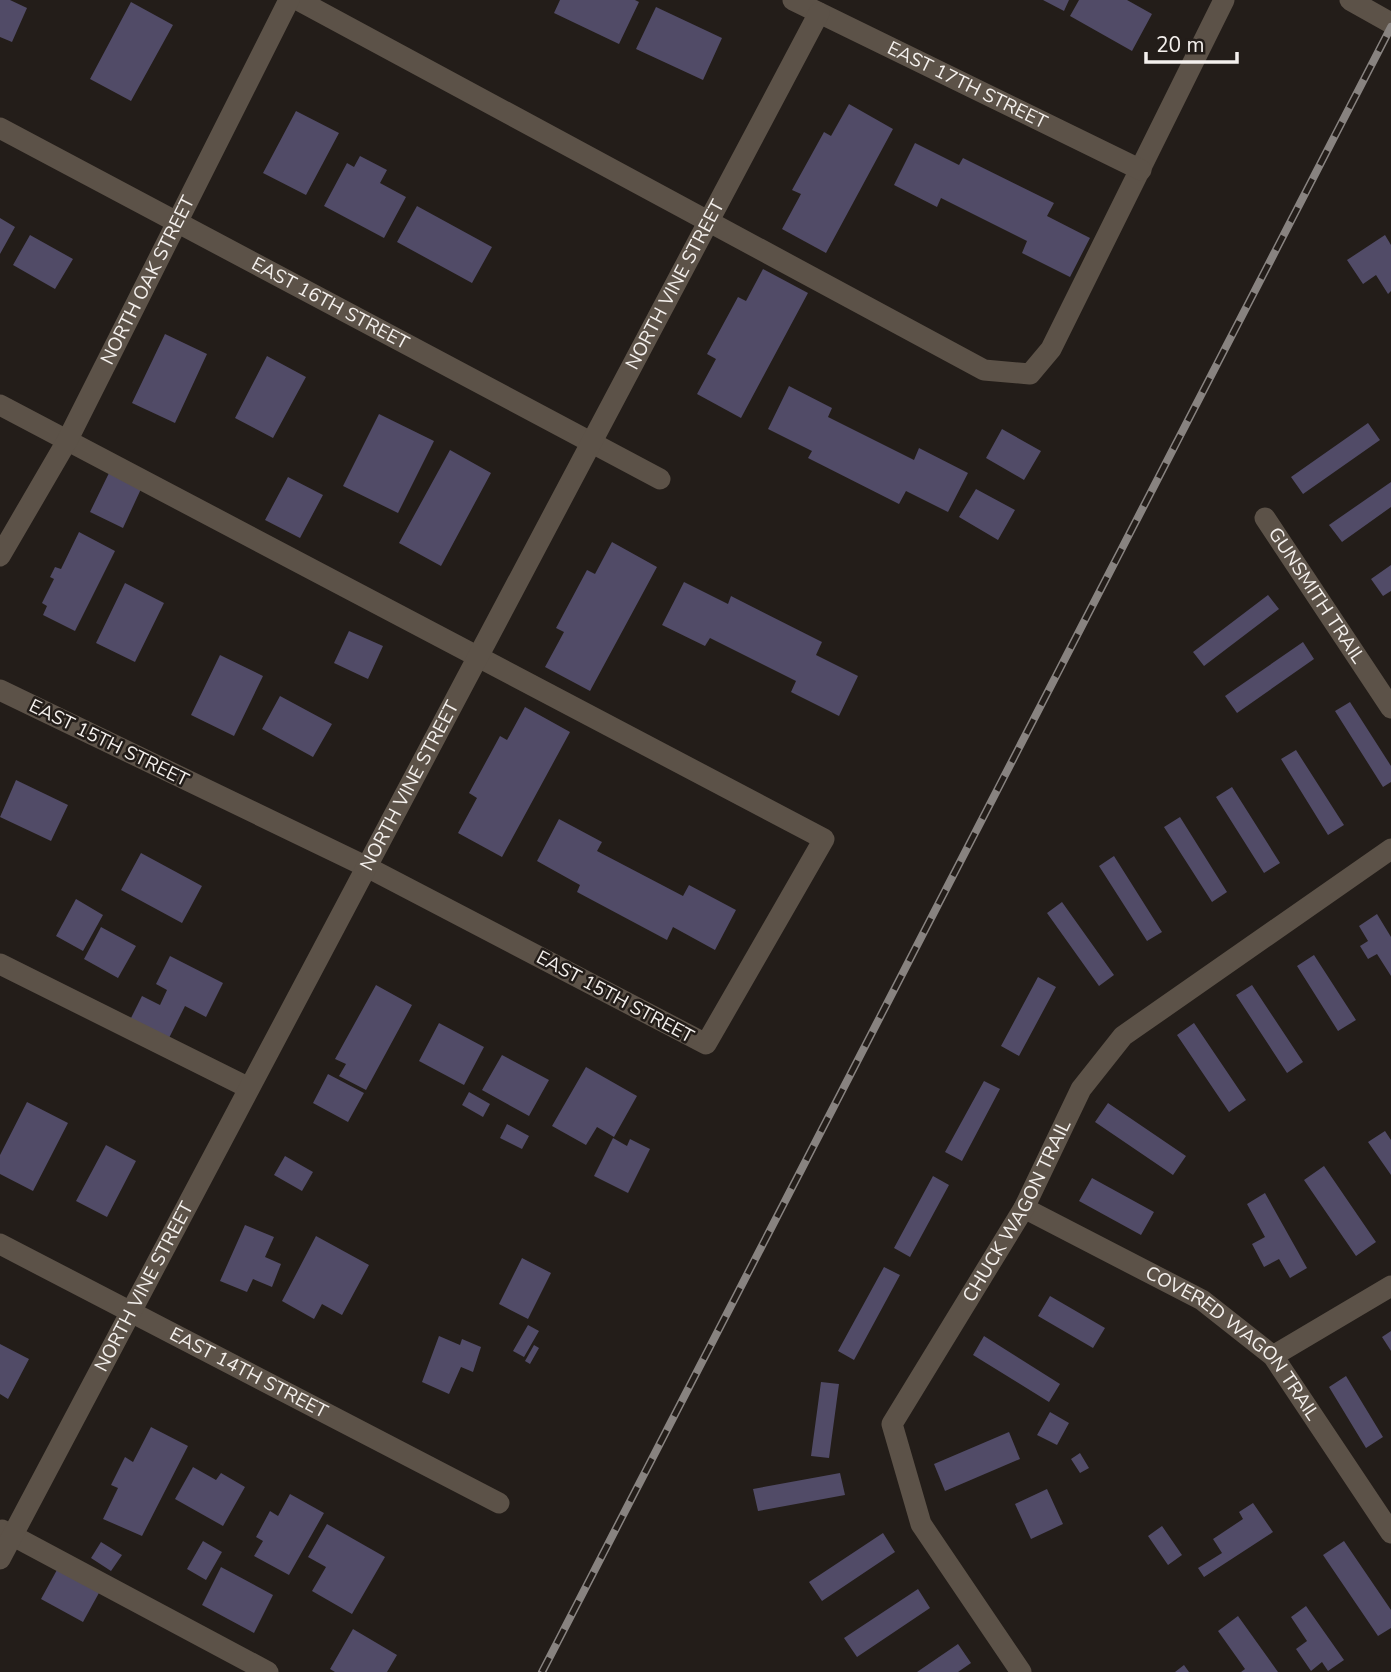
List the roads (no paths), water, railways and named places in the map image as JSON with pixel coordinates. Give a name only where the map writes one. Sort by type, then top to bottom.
[{"type":"street","name":"NORTH OAK STREET","points":[[0,556],[67,441],[289,0]]},
{"type":"street","points":[[298,0],[984,370],[1030,374],[1051,349],[1224,0]]},
{"type":"street","name":"EAST 17TH STREET","points":[[793,0],[1141,170]]},
{"type":"street","points":[[1350,0],[1391,23]]},
{"type":"street","name":"NORTH VINE STREET","points":[[0,1559],[6,1532],[131,1312],[818,13]]},
{"type":"street","name":"EAST 16TH STREET","points":[[0,128],[660,479]]},
{"type":"street","points":[[0,405],[478,657]]},
{"type":"street","name":"GUNSMITH TRAIL","points":[[1265,518],[1391,708]]},
{"type":"street","name":"EAST 15TH STREET","points":[[0,690],[367,867],[706,1044],[824,839],[478,657]]},
{"type":"street","name":"CHUCK WAGON TRAIL","points":[[1021,1672],[921,1524],[892,1424],[1024,1208],[1081,1089],[1123,1036],[1391,849]]},
{"type":"street","points":[[0,964],[249,1088]]},
{"type":"street","name":"COVERED WAGON TRAIL","points":[[1024,1208],[1202,1300],[1273,1356],[1391,1534]]},
{"type":"street","name":"EAST 14TH STREET","points":[[0,1244],[499,1503]]},
{"type":"street","points":[[1273,1356],[1391,1286]]},
{"type":"street","points":[[6,1532],[268,1672]]},
{"type":"railway","points":[[542,1672],[1391,27]]}]
